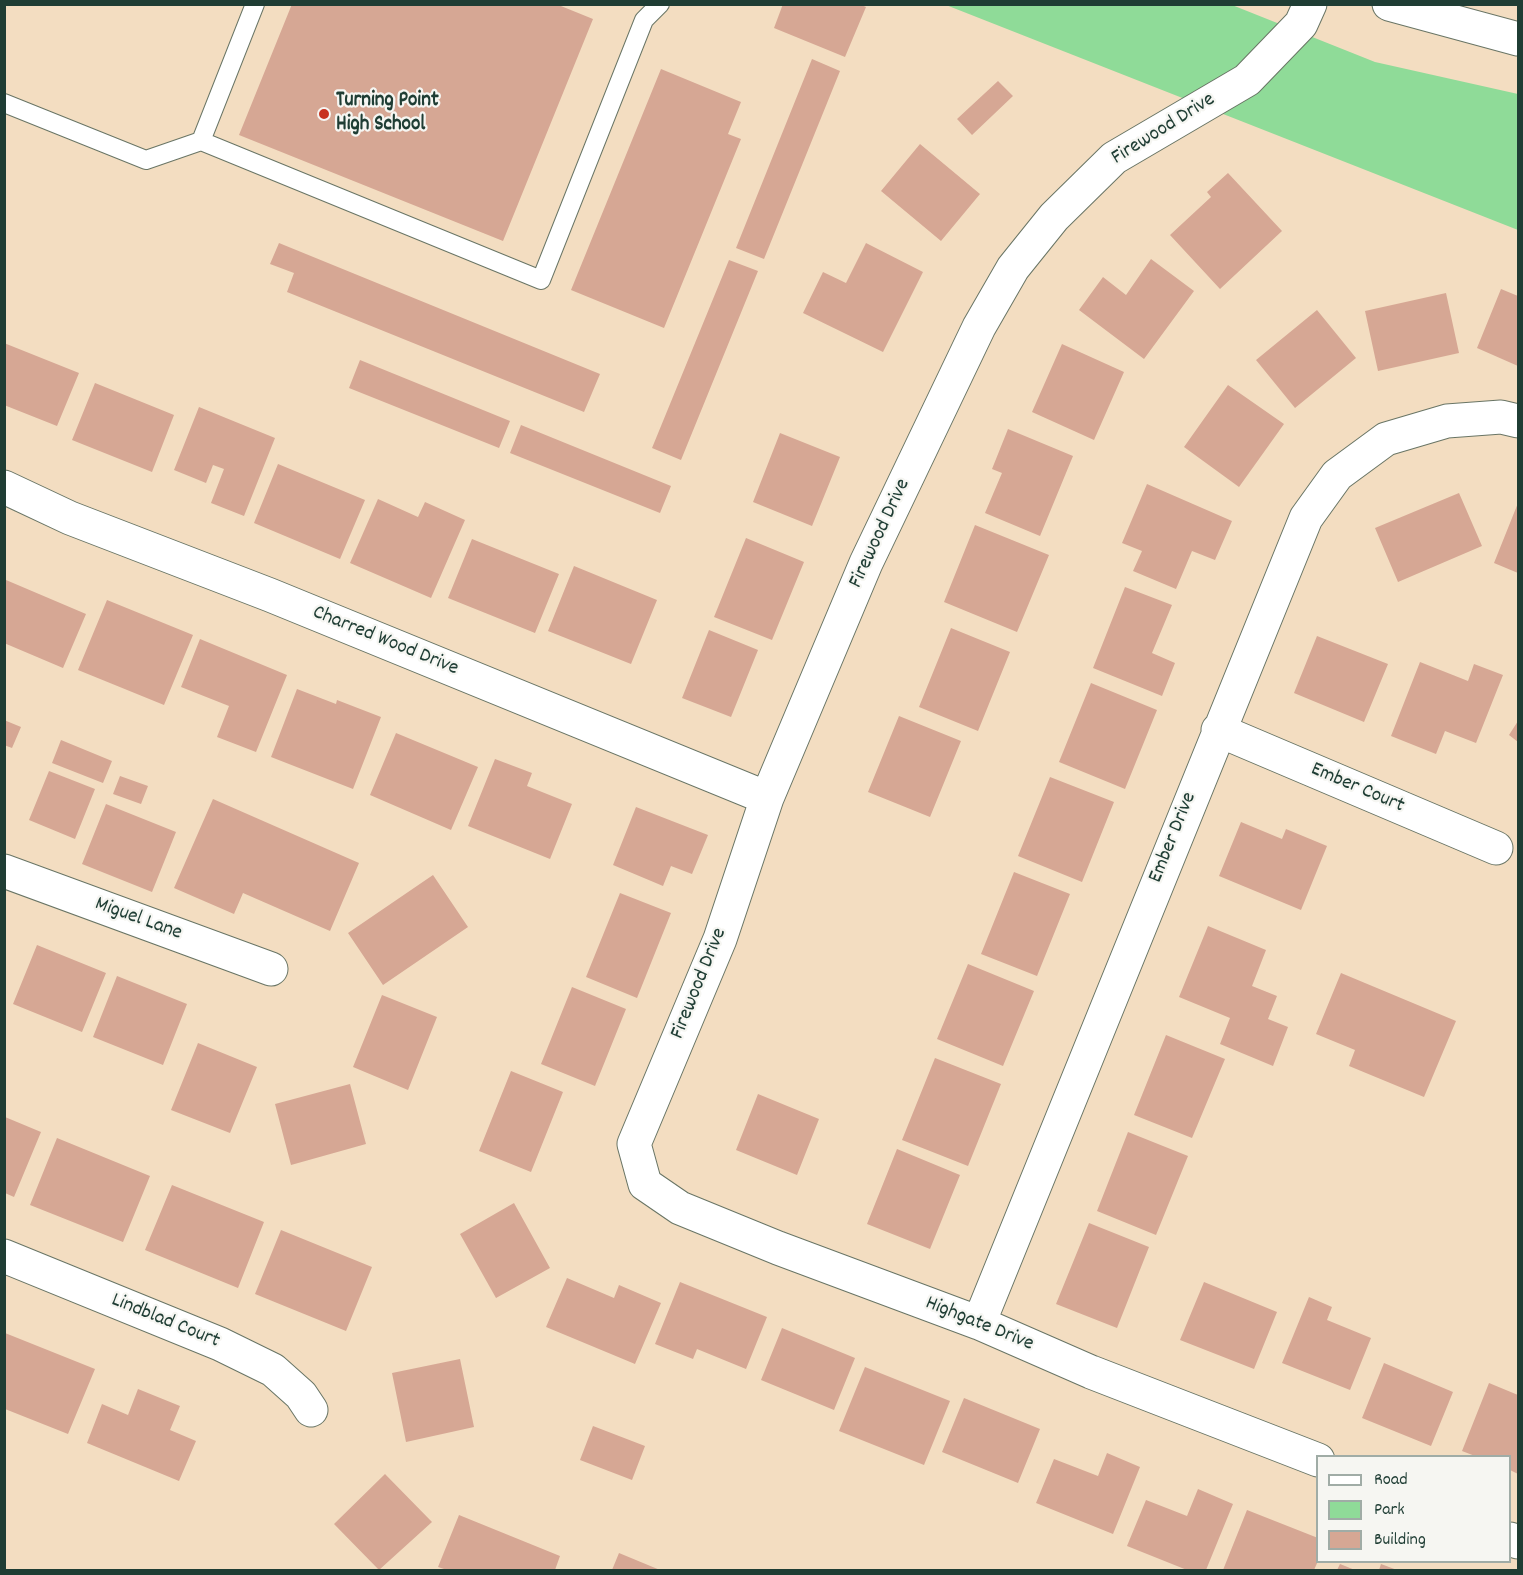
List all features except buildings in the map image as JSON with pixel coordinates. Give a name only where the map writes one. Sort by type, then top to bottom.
[{"type":"street","name":"Firewood Drive","points":[[645,1184],[634,1144],[720,939],[766,798],[866,563],[979,327],[1012,268],[1054,217],[1114,158],[1246,80],[1301,24],[1310,4]]},
{"type":"street","points":[[1389,4],[1470,29],[1518,39]]},
{"type":"street","name":"Ember Drive","points":[[980,1323],[1218,730],[1306,518],[1337,475],[1386,439],[1447,421],[1501,417],[1518,421]]},
{"type":"street","name":"Charred Wood Drive","points":[[4,487],[70,519],[270,595],[766,798]]},
{"type":"street","name":"Ember Court","points":[[1218,730],[1496,848]]},
{"type":"street","name":"Miguel Lane","points":[[4,871],[271,969]]},
{"type":"street","name":"Highgate Drive","points":[[645,1184],[680,1208],[723,1226],[980,1323],[1092,1372],[1316,1460]]},
{"type":"street","name":"Lindblad Court","points":[[4,1256],[220,1344],[273,1370],[301,1395],[311,1410]]},
{"type":"lane","points":[[201,141],[255,4]]},
{"type":"lane","points":[[4,103],[146,160],[201,141],[541,280],[644,21],[660,4]]},
{"type":"green space","points":[[946,5],[1232,5],[1375,62],[1518,94],[1518,230]]},
{"type":"place","name":"Turning Point High School","points":[[324,114]]}]
